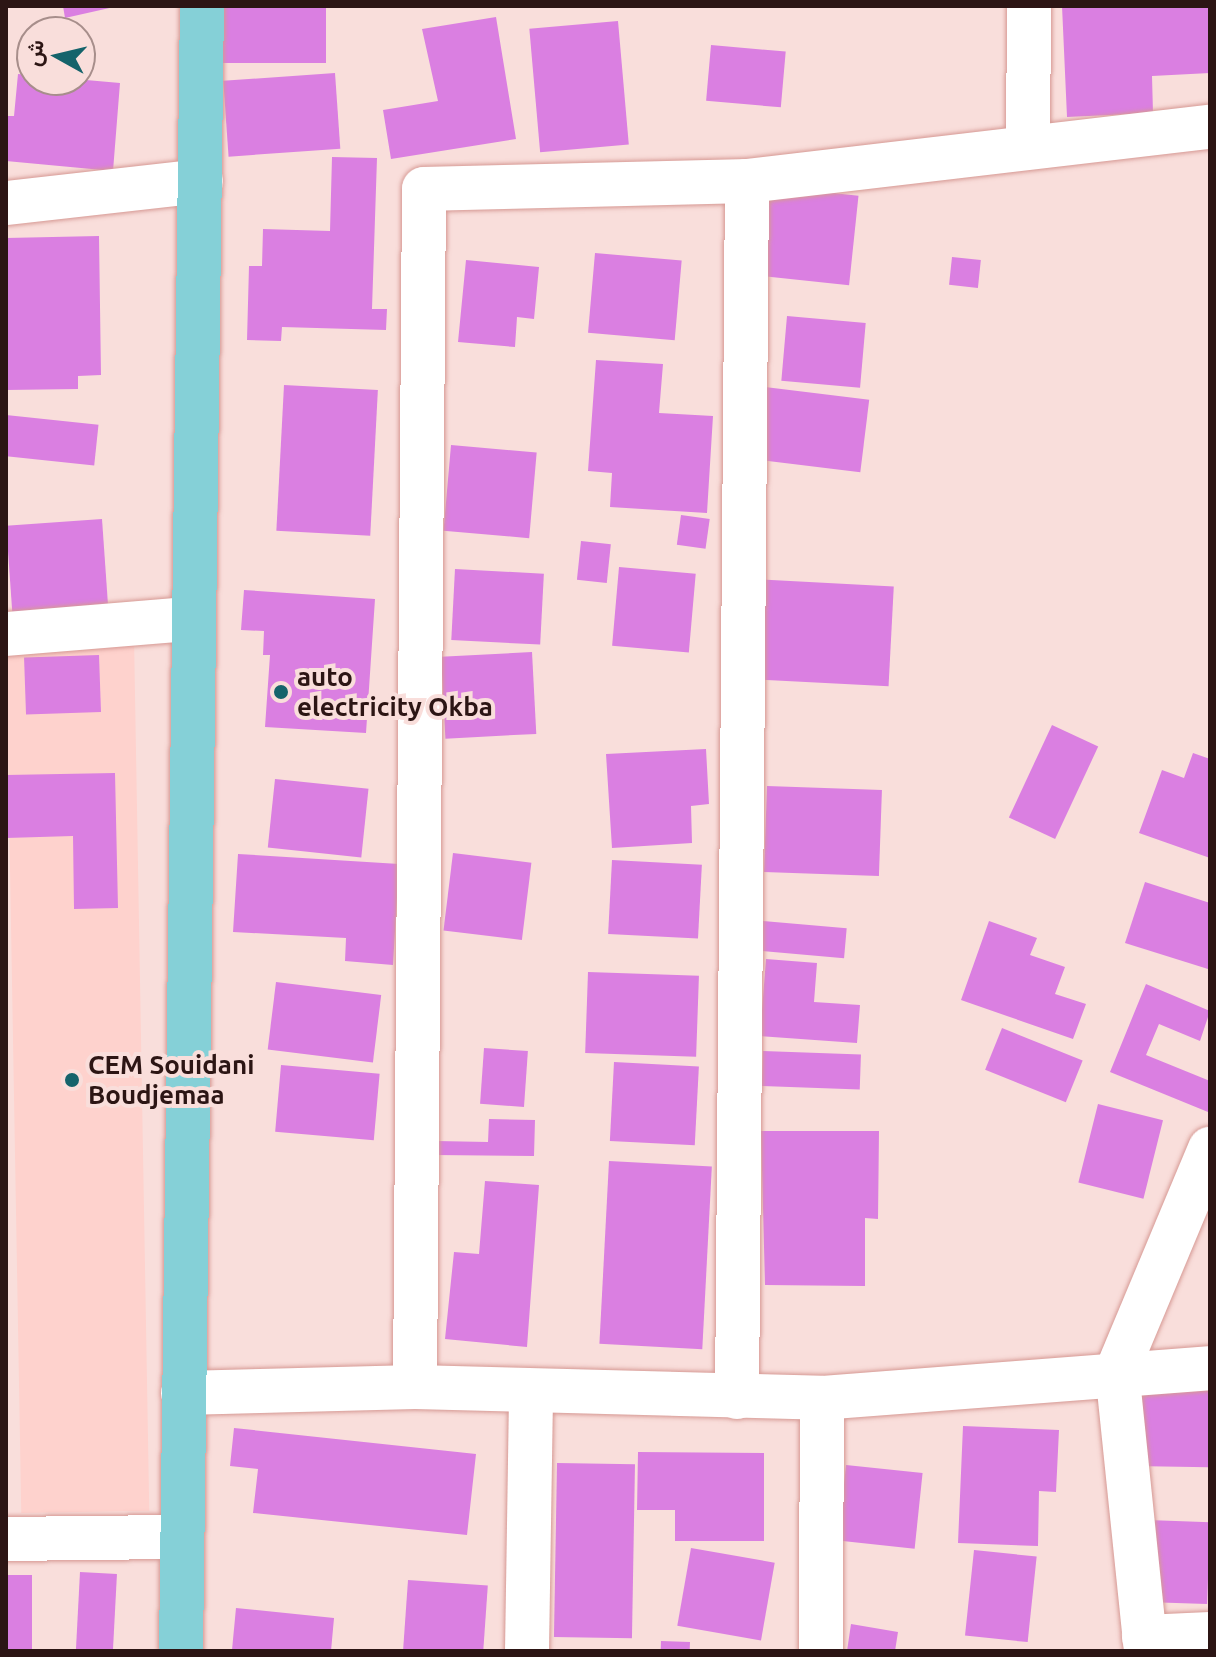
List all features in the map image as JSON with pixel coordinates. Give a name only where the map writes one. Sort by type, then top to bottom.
[{"type":"main road","points":[[181,1651],[190,619],[201,181],[202,6]]},
{"type":"street","points":[[1028,147],[1029,6]]},
{"type":"street","points":[[415,1387],[424,189],[747,181],[1210,127]]},
{"type":"street","points":[[6,203],[201,181]]},
{"type":"street","points":[[737,1397],[747,181]]},
{"type":"street","points":[[6,634],[190,619]]},
{"type":"street","points":[[1210,1149],[1117,1371],[1145,1644],[1210,1634]]},
{"type":"street","points":[[183,1393],[415,1387],[531,1393],[822,1398],[1117,1371],[1210,1368]]},
{"type":"street","points":[[527,1651],[531,1393]]},
{"type":"street","points":[[821,1651],[822,1398]]},
{"type":"street","points":[[6,1539],[182,1537]]},
{"type":"shaded area","name":"CEM Souidani Boudjemaa","points":[[134,637],[149,1511],[21,1513],[6,639]]},
{"type":"building","points":[[63,6],[114,6],[74,16],[65,16]]},
{"type":"building","points":[[214,6],[326,6],[326,63],[214,63]]},
{"type":"building","points":[[1062,6],[1210,6],[1210,73],[1152,76],[1153,113],[1067,117]]},
{"type":"building","points":[[496,17],[516,139],[391,159],[383,110],[438,101],[422,29]]},
{"type":"building","points":[[618,21],[629,145],[540,152],[529,29]]},
{"type":"building","points":[[711,45],[786,52],[781,107],[706,101]]},
{"type":"building","points":[[335,73],[340,149],[229,157],[223,81]]},
{"type":"building","points":[[96,81],[120,83],[113,171],[6,161],[6,116],[14,116],[16,95],[96,96]]},
{"type":"building","points":[[332,157],[377,158],[372,309],[387,309],[386,330],[282,327],[281,341],[247,340],[249,266],[262,266],[263,229],[330,231]]},
{"type":"building","points":[[766,186],[858,196],[849,285],[757,276]]},
{"type":"building","points":[[99,236],[101,375],[78,376],[78,389],[6,390],[6,238]]},
{"type":"building","points":[[595,253],[682,261],[675,340],[588,333]]},
{"type":"building","points":[[952,257],[981,260],[978,288],[949,285]]},
{"type":"building","points":[[466,260],[539,267],[534,319],[517,317],[515,347],[458,342]]},
{"type":"building","points":[[787,316],[866,323],[860,388],[781,381]]},
{"type":"building","points":[[596,360],[663,364],[659,413],[713,416],[707,513],[610,507],[612,473],[588,471]]},
{"type":"building","points":[[284,385],[378,390],[370,536],[276,531]]},
{"type":"building","points":[[765,387],[869,400],[860,472],[756,459]]},
{"type":"building","points":[[6,415],[98,425],[94,465],[6,456]]},
{"type":"building","points":[[451,445],[537,452],[529,538],[444,531]]},
{"type":"building","points":[[681,515],[710,519],[706,549],[677,545]]},
{"type":"building","points":[[102,519],[109,616],[13,622],[6,526]]},
{"type":"building","points":[[581,541],[611,544],[607,583],[577,580]]},
{"type":"building","points":[[619,567],[696,574],[689,652],[612,646]]},
{"type":"building","points":[[455,569],[544,574],[540,645],[451,640]]},
{"type":"building","points":[[732,578],[894,586],[889,686],[727,678]]},
{"type":"building","points":[[244,590],[375,599],[366,733],[265,727],[270,655],[263,655],[264,631],[241,630]]},
{"type":"building","points":[[532,652],[536,734],[445,739],[441,657]]},
{"type":"building","points":[[99,655],[101,712],[26,715],[24,658]]},
{"type":"building","points":[[1052,725],[1098,747],[1055,839],[1009,817]]},
{"type":"building","points":[[706,749],[709,804],[691,806],[692,843],[612,848],[606,754]]},
{"type":"building","points":[[1193,753],[1210,759],[1210,858],[1139,833],[1162,770],[1184,778]]},
{"type":"building","points":[[115,773],[118,908],[74,909],[73,836],[6,838],[6,775]]},
{"type":"building","points":[[275,779],[368,789],[361,857],[268,848]]},
{"type":"building","points":[[767,786],[882,790],[879,876],[764,872]]},
{"type":"building","points":[[453,853],[531,863],[522,940],[443,930]]},
{"type":"building","points":[[238,854],[399,864],[393,965],[345,961],[346,938],[233,932]]},
{"type":"building","points":[[612,860],[702,865],[698,939],[608,934]]},
{"type":"building","points":[[1145,882],[1210,903],[1208,969],[1125,943]]},
{"type":"building","points":[[763,921],[847,928],[844,958],[760,951]]},
{"type":"building","points":[[989,921],[1037,938],[1030,955],[1065,967],[1055,994],[1086,1004],[1073,1039],[961,1000]]},
{"type":"building","points":[[766,959],[817,963],[814,1002],[860,1005],[857,1043],[760,1036]]},
{"type":"building","points":[[588,972],[699,976],[696,1057],[585,1053]]},
{"type":"building","points":[[276,982],[381,995],[373,1062],[268,1049]]},
{"type":"building","points":[[1146,984],[1210,1011],[1200,1041],[1159,1024],[1146,1055],[1210,1081],[1208,1112],[1110,1072]]},
{"type":"building","points":[[1002,1028],[1083,1061],[1066,1102],[985,1070]]},
{"type":"building","points":[[484,1048],[528,1051],[524,1107],[480,1104]]},
{"type":"building","points":[[763,1051],[861,1054],[860,1089],[762,1086]]},
{"type":"building","points":[[614,1062],[699,1066],[695,1145],[610,1141]]},
{"type":"building","points":[[281,1065],[380,1074],[374,1140],[275,1132]]},
{"type":"building","points":[[1098,1104],[1163,1120],[1143,1199],[1078,1183]]},
{"type":"building","points":[[489,1119],[535,1120],[534,1156],[435,1155],[436,1141],[488,1142]]},
{"type":"building","points":[[761,1131],[879,1131],[878,1219],[865,1218],[865,1286],[765,1285]]},
{"type":"building","points":[[609,1161],[712,1166],[702,1349],[599,1344]]},
{"type":"building","points":[[485,1181],[539,1185],[527,1347],[445,1339],[454,1252],[479,1254]]},
{"type":"building","points":[[1135,1374],[1210,1375],[1208,1467],[1133,1466]]},
{"type":"building","points":[[963,1426],[1059,1430],[1056,1492],[1039,1491],[1038,1546],[958,1543]]},
{"type":"building","points":[[234,1428],[476,1454],[467,1535],[253,1513],[258,1469],[230,1466]]},
{"type":"building","points":[[638,1452],[764,1453],[764,1541],[675,1541],[675,1510],[637,1510]]},
{"type":"building","points":[[557,1463],[635,1464],[632,1638],[554,1637]]},
{"type":"building","points":[[846,1465],[923,1473],[915,1549],[838,1541]]},
{"type":"building","points":[[1148,1520],[1210,1522],[1207,1604],[1145,1602]]},
{"type":"building","points":[[691,1548],[775,1563],[761,1641],[677,1626]]},
{"type":"building","points":[[974,1550],[1037,1557],[1028,1642],[965,1636]]},
{"type":"building","points":[[80,1572],[117,1574],[113,1651],[76,1651]]},
{"type":"building","points":[[6,1575],[32,1575],[32,1651],[6,1651]]},
{"type":"building","points":[[408,1580],[488,1586],[483,1651],[403,1651]]},
{"type":"building","points":[[236,1608],[334,1618],[331,1651],[232,1650]]},
{"type":"building","points":[[851,1624],[898,1632],[895,1651],[847,1651]]},
{"type":"building","points":[[661,1641],[690,1642],[690,1651],[661,1651]]},
{"type":"place","name":"auto electricity Okba","points":[[281,692]]},
{"type":"place","name":"CEM Souidani Boudjemaa","points":[[72,1080]]}]
